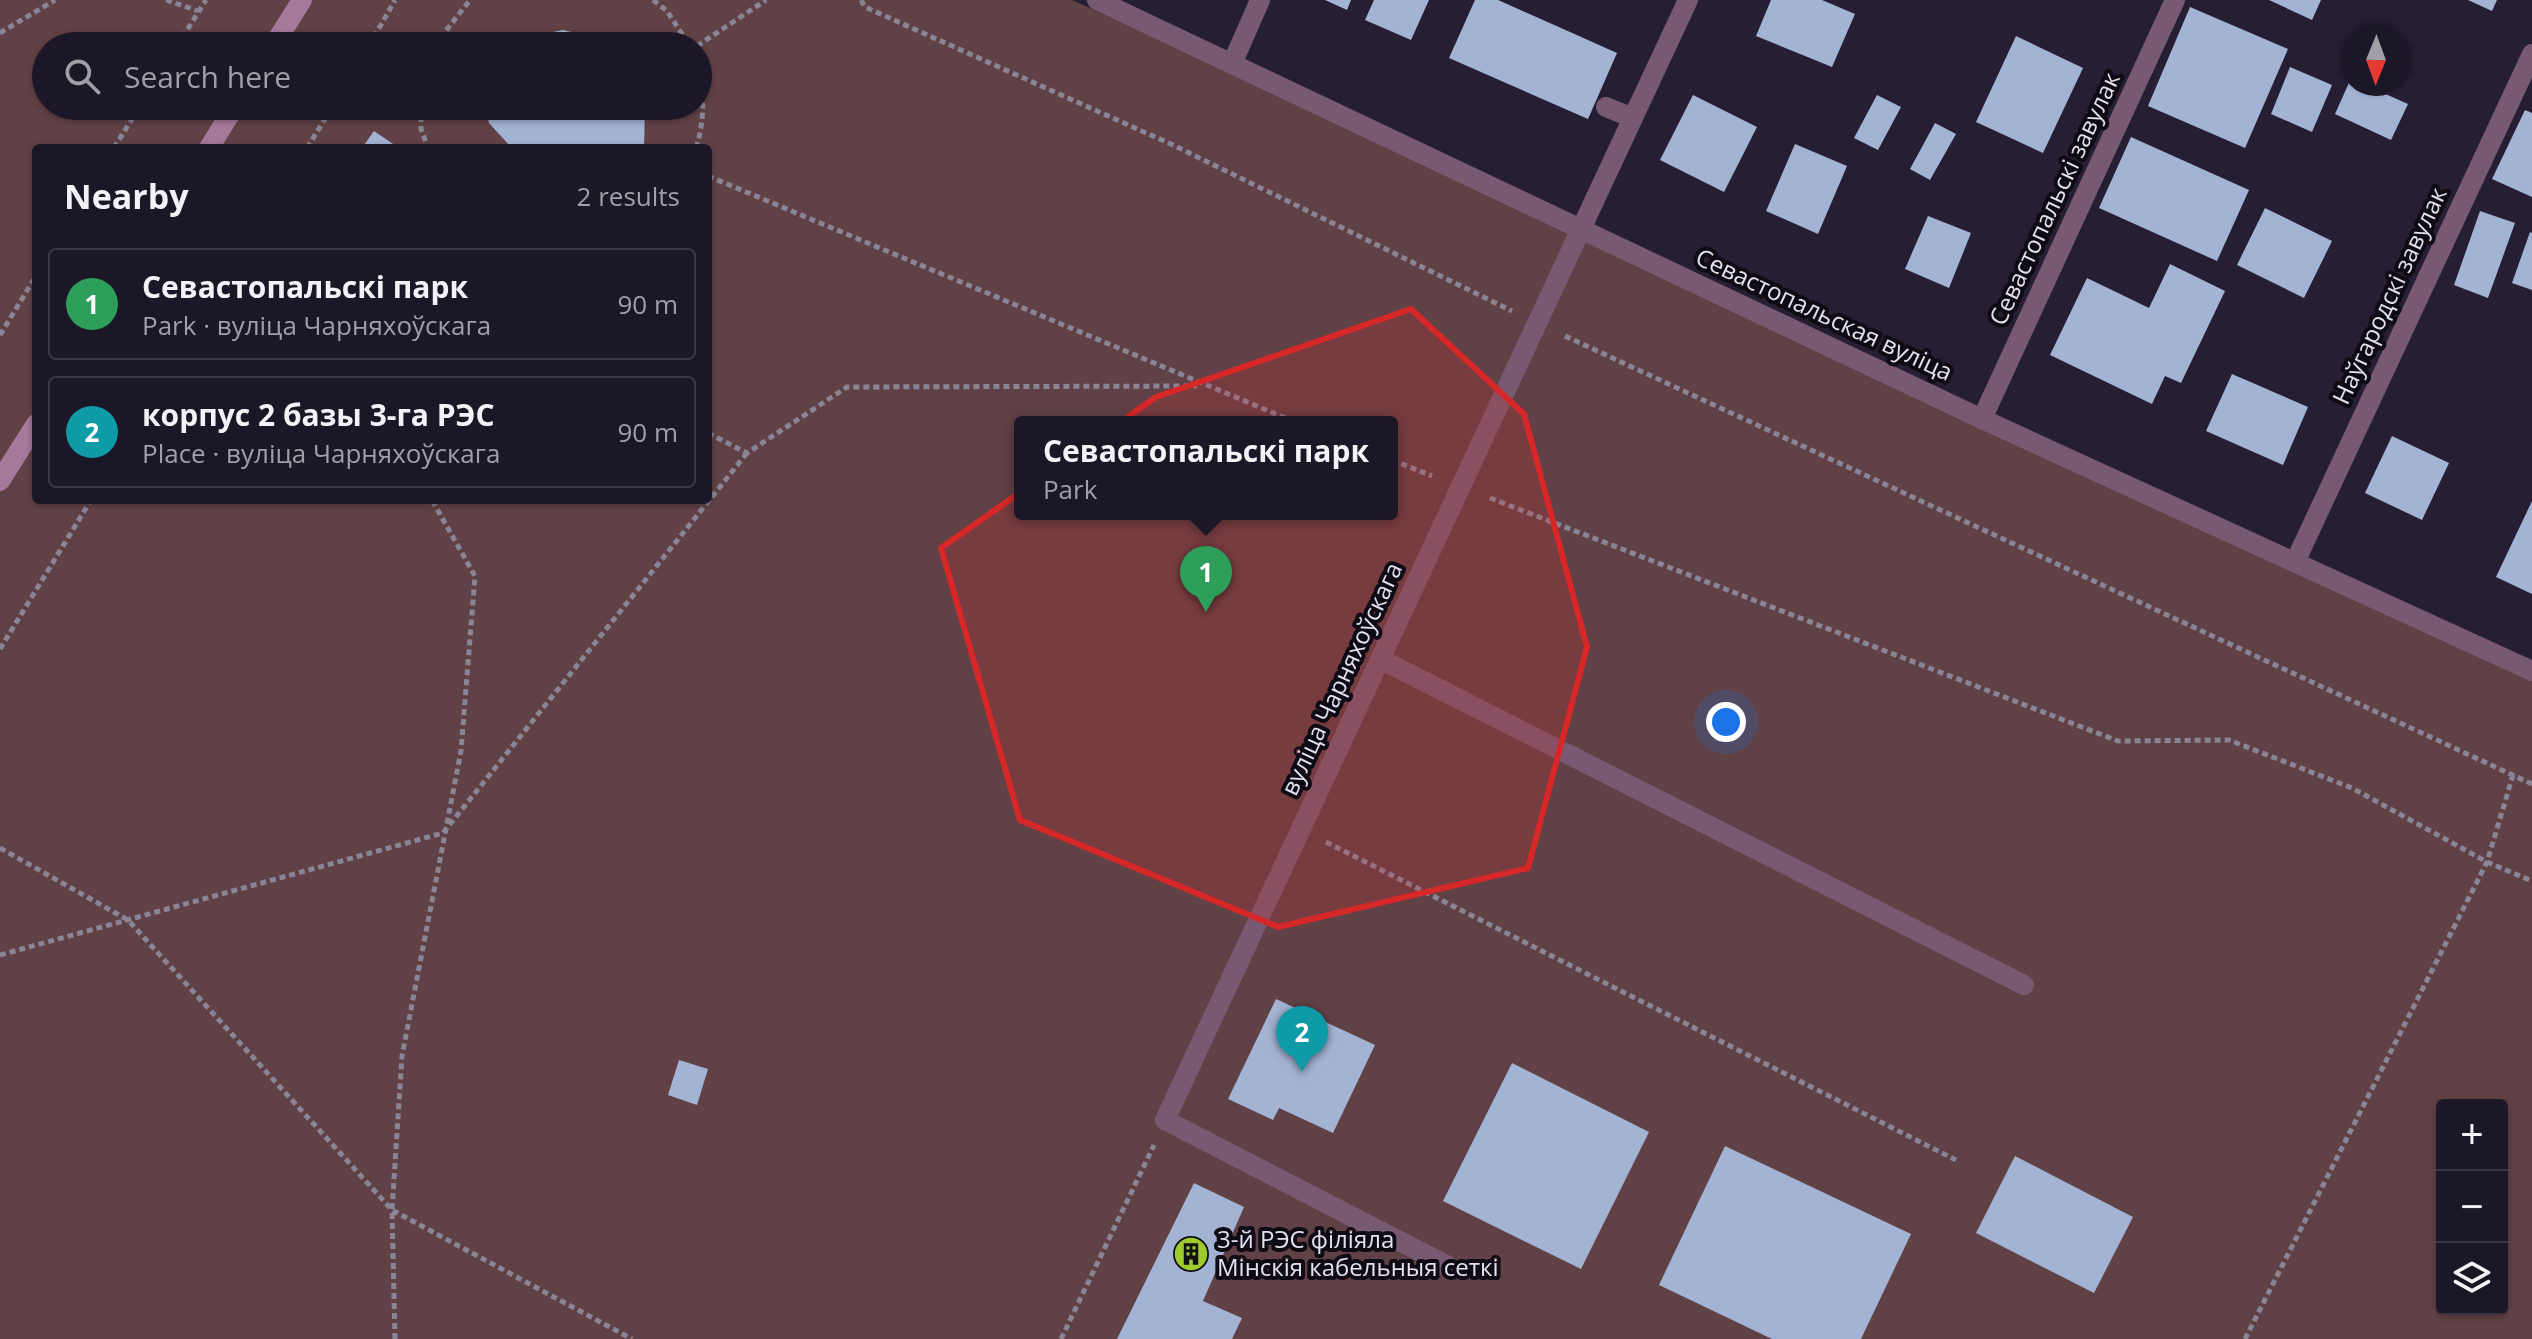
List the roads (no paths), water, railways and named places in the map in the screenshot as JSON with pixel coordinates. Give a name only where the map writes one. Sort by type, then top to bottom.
[{"type":"main road","points":[[282,32],[302,0]]},
{"type":"main road","points":[[211,144],[226,120]]},
{"type":"main road","points":[[0,481],[32,430]]},
{"type":"street","name":"Севастопальская вуліца","points":[[1097,0],[1982,419],[2296,560],[2532,671]]},
{"type":"street","points":[[1232,64],[1260,0]]},
{"type":"street","name":"вуліца Чарняхоўскага","points":[[1448,1266],[1165,1120],[1688,0]]},
{"type":"street","name":"Севастопальскі завулак","points":[[1982,419],[2175,0]]},
{"type":"street","name":"Наўгародскі завулак","points":[[2296,560],[2532,54]]},
{"type":"street","points":[[1606,107],[1633,118]]},
{"type":"street","points":[[1380,659],[2024,985]]},
{"type":"place","name":"Севастопальскі парк","points":[[1206,612]]},
{"type":"place","name":"корпус 2 базы 3-га РЭС","points":[[1302,1072]]},
{"type":"place","name":"3-й РЭС філіяла Мінскія кабельныя сеткі","points":[[1191,1254]]}]
